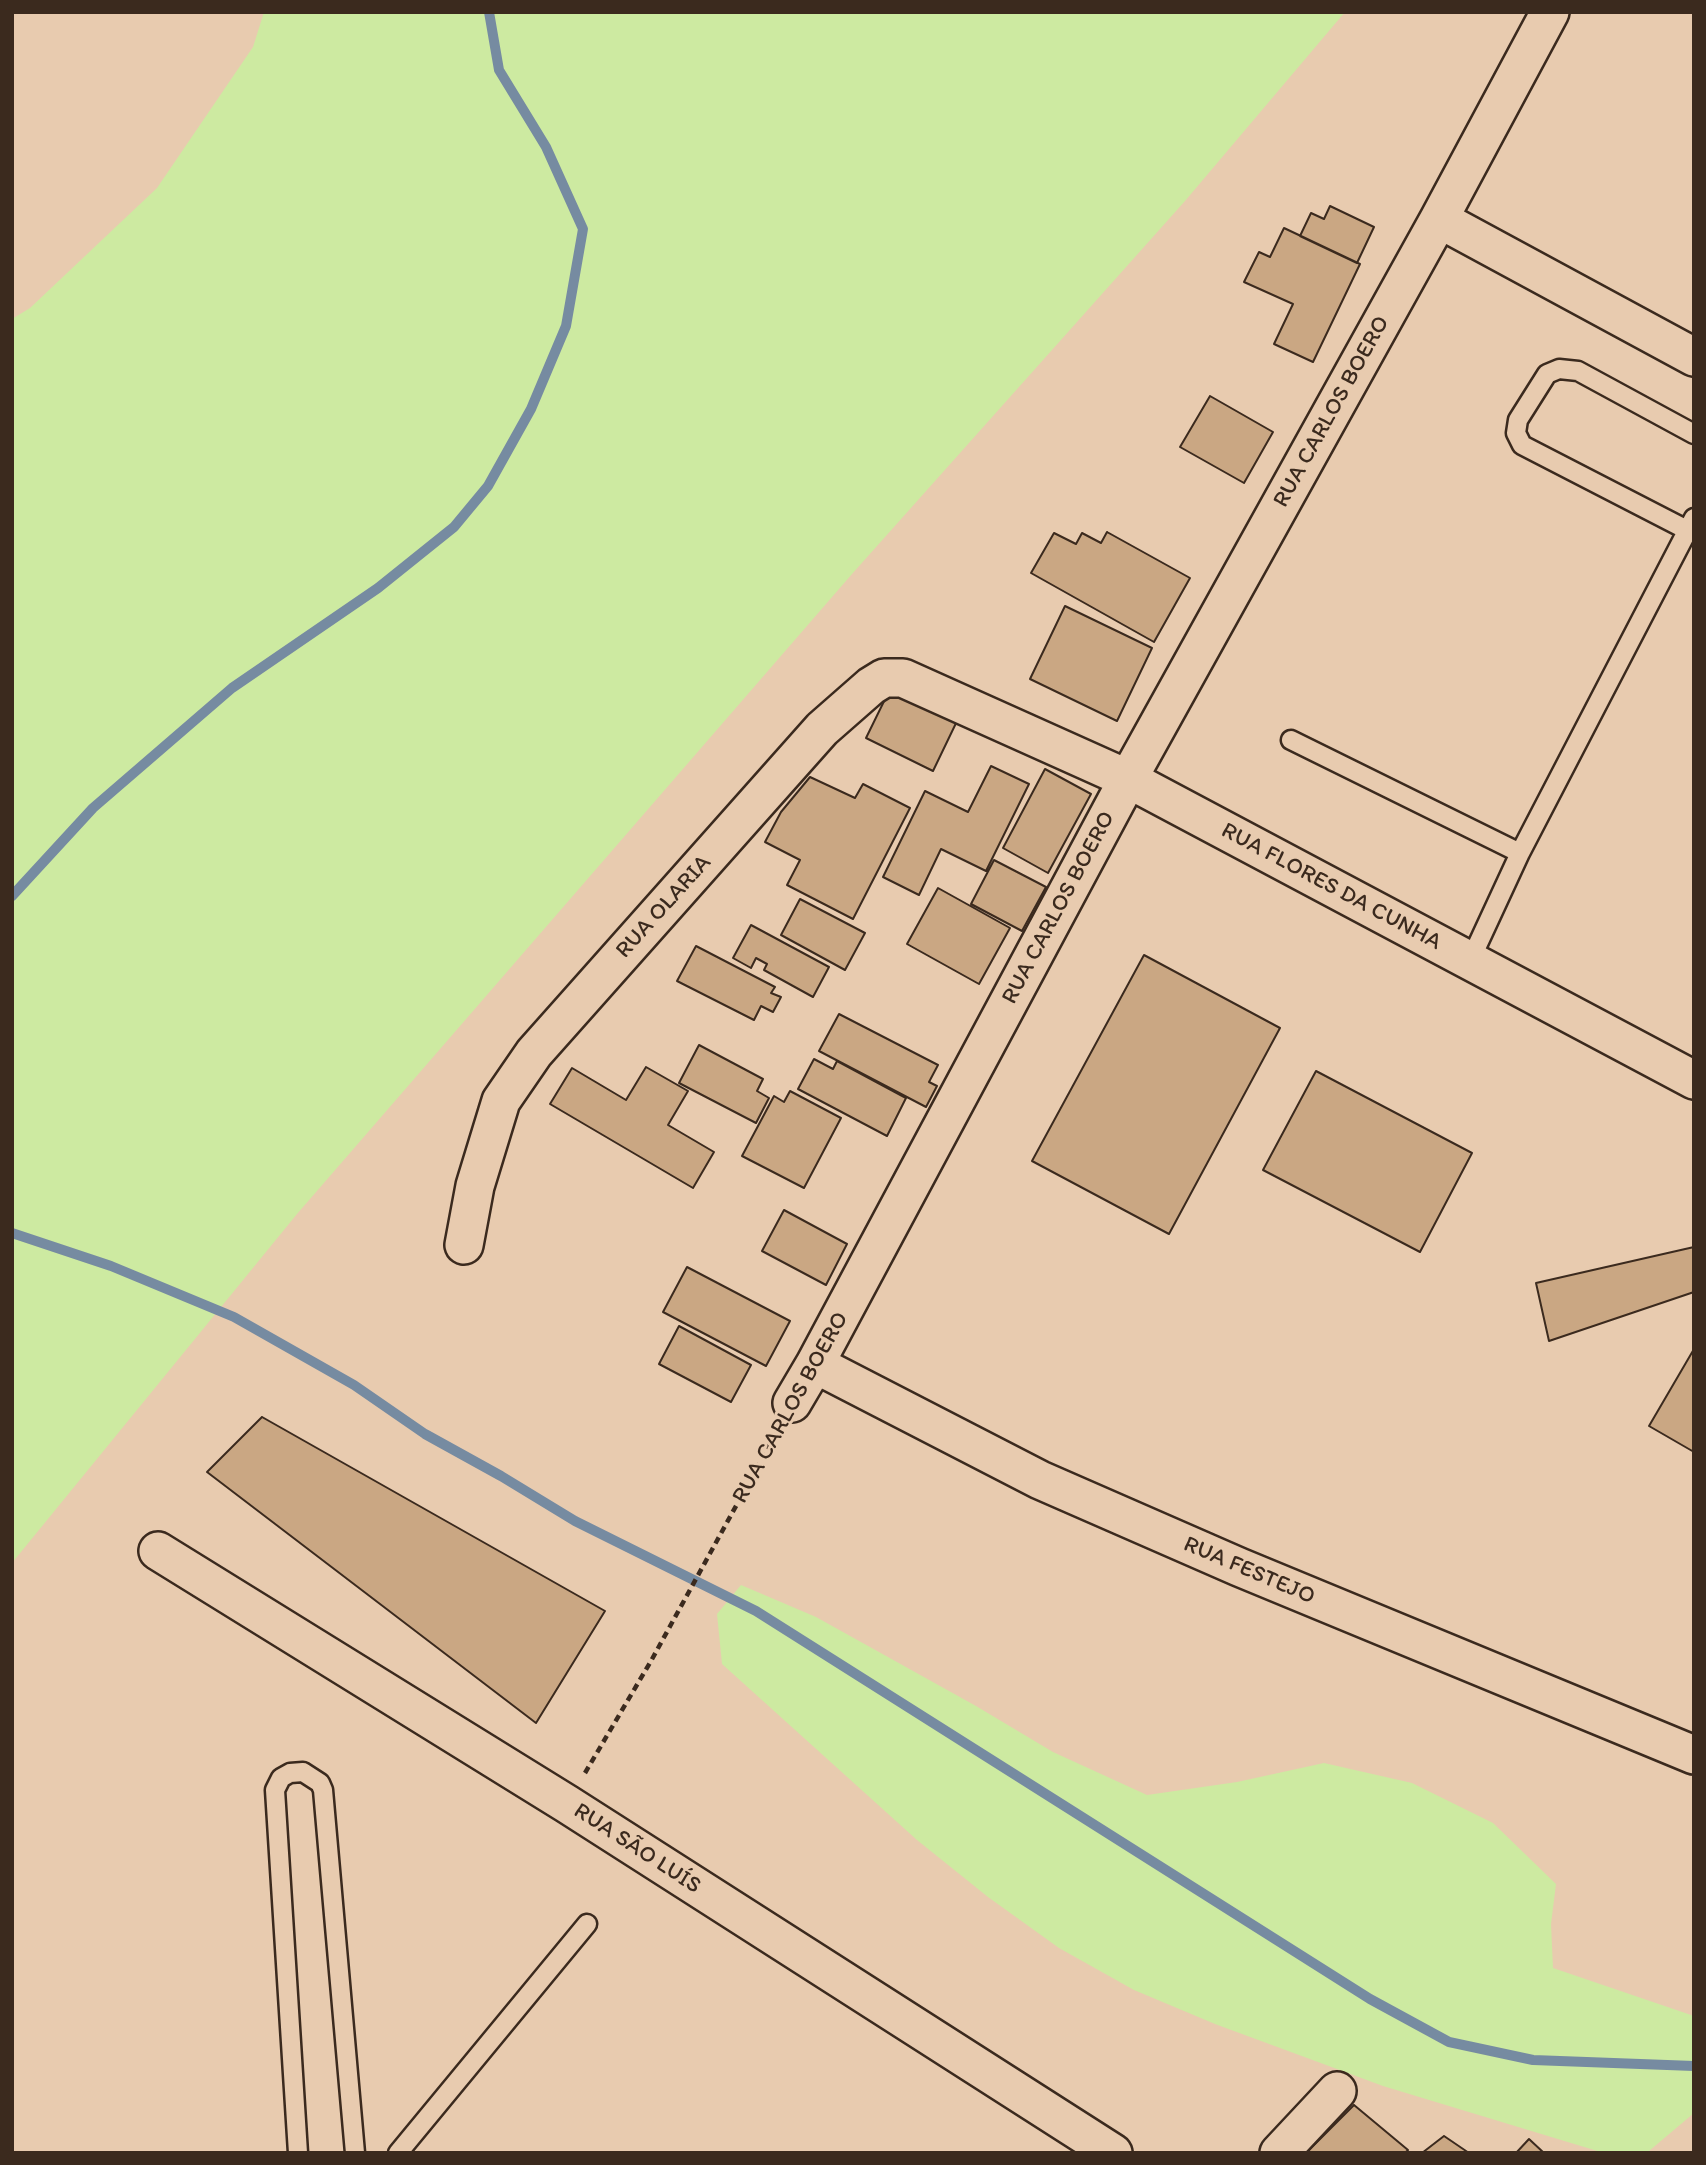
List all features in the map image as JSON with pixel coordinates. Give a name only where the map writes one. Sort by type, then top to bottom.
[{"type":"street","name":"RUA CARLOS BOERO","points":[[792,1403],[816,1364],[1128,779],[1439,219],[1550,12]]},
{"type":"street","points":[[1439,219],[1694,357]]},
{"type":"street","name":"RUA OLARIA","points":[[464,1245],[475,1186],[501,1101],[534,1053],[822,729],[884,678],[902,678],[962,705]]},
{"type":"street","name":"RUA FLORES DA CUNHA","points":[[962,705],[1128,779],[1694,1080]]},
{"type":"street","name":"RUA FESTEJO","points":[[816,1364],[1040,1480],[1239,1567],[1694,1755]]},
{"type":"street","name":"RUA SÃO LUÍS","points":[[158,1551],[567,1804],[1114,2153]]},
{"type":"street","points":[[1279,2153],[1337,2091]]},
{"type":"lane","points":[[1470,961],[1520,853],[1690,524],[1522,445],[1516,433],[1518,420],[1547,374],[1559,369],[1578,371],[1694,434]]},
{"type":"lane","points":[[1291,740],[1520,853]]},
{"type":"lane","points":[[298,2153],[275,1790],[281,1779],[290,1773],[303,1772],[320,1783],[323,1790],[355,2153]]},
{"type":"lane","points":[[398,2153],[587,1924]]},
{"type":"path","name":"RUA CARLOS BOERO","points":[[567,1804],[651,1661],[792,1403]]},
{"type":"green space","points":[[264,12],[1345,12],[1185,201],[852,574],[297,1214],[12,1563],[12,319],[30,308],[157,188],[253,47]]},
{"type":"green space","points":[[741,1585],[816,1617],[1053,1752],[1147,1795],[1237,1782],[1324,1763],[1412,1783],[1493,1823],[1556,1884],[1551,1924],[1553,1968],[1694,2016],[1694,2113],[1649,2151],[1604,2153],[1383,2086],[1215,2024],[1134,1990],[1059,1948],[988,1897],[917,1840],[722,1664],[717,1614]]},
{"type":"building","points":[[1330,206],[1374,227],[1357,263],[1300,236],[1311,213],[1324,219]]},
{"type":"building","points":[[1284,228],[1360,264],[1313,362],[1274,344],[1293,304],[1244,282],[1259,252],[1270,257]]},
{"type":"building","points":[[1210,396],[1273,432],[1244,483],[1180,447]]},
{"type":"building","points":[[1107,532],[1190,578],[1154,642],[1031,573],[1054,533],[1076,544],[1082,533],[1101,543]]},
{"type":"building","points":[[1065,606],[1152,648],[1117,721],[1030,679]]},
{"type":"building","points":[[891,687],[958,719],[933,771],[866,738]]},
{"type":"building","points":[[991,766],[1029,784],[986,871],[941,849],[919,895],[883,877],[925,791],[968,812]]},
{"type":"building","points":[[1045,769],[1091,794],[1048,873],[1003,848]]},
{"type":"building","points":[[810,777],[855,798],[863,784],[910,808],[853,919],[787,885],[800,860],[765,842],[781,812]]},
{"type":"building","points":[[994,860],[1046,887],[1022,931],[971,904]]},
{"type":"building","points":[[938,888],[1010,928],[979,984],[907,944]]},
{"type":"building","points":[[800,899],[865,933],[845,970],[781,935]]},
{"type":"building","points":[[751,925],[829,967],[813,997],[764,970],[767,964],[756,958],[751,968],[733,958]]},
{"type":"building","points":[[696,946],[775,987],[771,993],[781,997],[773,1012],[761,1006],[754,1020],[677,981]]},
{"type":"building","points":[[1144,955],[1280,1028],[1169,1234],[1032,1161]]},
{"type":"building","points":[[839,1014],[938,1065],[929,1082],[937,1086],[926,1107],[819,1051]]},
{"type":"building","points":[[699,1045],[763,1079],[757,1091],[769,1098],[756,1123],[679,1083]]},
{"type":"building","points":[[814,1059],[833,1069],[837,1061],[906,1098],[887,1136],[798,1089]]},
{"type":"building","points":[[646,1067],[688,1091],[668,1125],[714,1152],[693,1188],[550,1104],[572,1068],[626,1100]]},
{"type":"building","points":[[1316,1071],[1472,1153],[1420,1252],[1263,1170]]},
{"type":"building","points":[[790,1091],[841,1118],[804,1188],[742,1156],[774,1096],[784,1102]]},
{"type":"building","points":[[784,1210],[847,1244],[826,1285],[762,1251]]},
{"type":"building","points":[[1694,1247],[1694,1292],[1549,1341],[1536,1283]]},
{"type":"building","points":[[687,1267],[790,1321],[766,1366],[663,1312]]},
{"type":"building","points":[[679,1326],[751,1365],[731,1402],[659,1364]]},
{"type":"building","points":[[1694,1349],[1694,1452],[1649,1426]]},
{"type":"building","points":[[262,1417],[605,1611],[536,1723],[207,1472]]},
{"type":"building","points":[[1354,2105],[1408,2150],[1405,2153],[1306,2153]]},
{"type":"building","points":[[1444,2136],[1469,2153],[1422,2153]]},
{"type":"building","points":[[1529,2139],[1544,2153],[1516,2153]]},
{"type":"waterway","points":[[12,896],[93,808],[232,688],[378,588],[454,527],[488,486],[531,409],[566,326],[583,229],[546,147],[499,70],[489,12]]},
{"type":"waterway","points":[[12,1233],[111,1266],[234,1317],[354,1385],[425,1434],[575,1521],[756,1611],[1370,1999],[1449,2042],[1533,2060],[1694,2066]]}]
